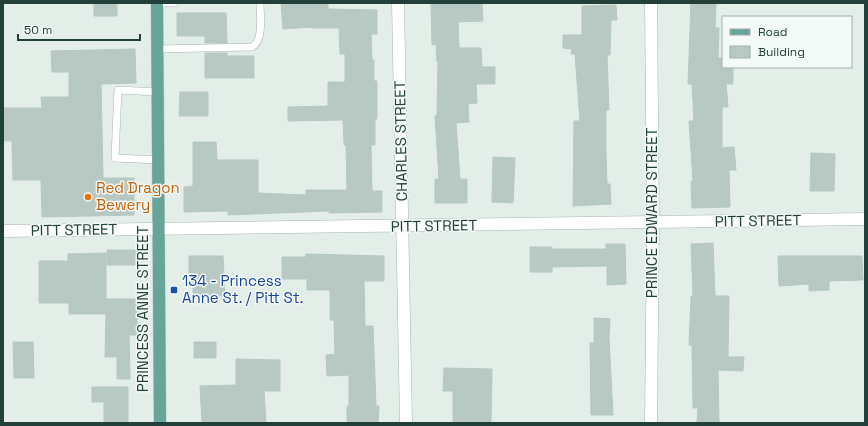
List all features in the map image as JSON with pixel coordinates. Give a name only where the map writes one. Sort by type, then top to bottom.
[{"type":"main road","name":"PRINCESS ANNE STREET","points":[[157,3],[160,423]]},
{"type":"street","name":"CHARLES STREET","points":[[398,3],[406,423]]},
{"type":"street","name":"PRINCE EDWARD STREET","points":[[651,3],[653,222],[651,423]]},
{"type":"street","name":"PITT STREET","points":[[3,231],[865,219]]},
{"type":"lane","points":[[157,3],[174,3]]},
{"type":"lane","points":[[158,48],[252,48],[257,44],[259,35],[260,3]]},
{"type":"lane","points":[[158,92],[118,90],[115,158],[158,160]]},
{"type":"building","points":[[94,3],[117,3],[117,16],[94,16]]},
{"type":"building","points":[[281,3],[328,3],[328,9],[377,10],[377,34],[371,34],[372,60],[374,60],[374,81],[377,81],[375,145],[371,145],[372,191],[382,191],[382,212],[329,213],[329,211],[228,215],[228,211],[184,212],[184,187],[193,186],[193,142],[216,142],[217,160],[258,160],[258,193],[306,195],[306,190],[347,190],[346,145],[344,145],[343,120],[288,121],[288,107],[328,106],[328,82],[345,82],[345,54],[340,54],[339,28],[312,27],[283,29]]},
{"type":"building","points":[[482,3],[483,21],[458,22],[459,48],[481,48],[482,67],[495,67],[495,84],[476,84],[477,103],[468,104],[469,122],[456,123],[460,179],[467,179],[467,203],[435,203],[435,179],[439,179],[435,116],[437,115],[438,61],[437,62],[436,44],[432,45],[431,4]]},
{"type":"building","points":[[691,3],[716,3],[715,28],[719,28],[718,58],[722,58],[722,68],[733,68],[733,84],[726,84],[728,107],[722,107],[722,148],[734,147],[736,170],[729,170],[730,207],[692,208],[691,181],[693,181],[689,121],[694,121],[692,84],[688,84]]},
{"type":"building","points":[[616,5],[617,20],[611,20],[610,55],[607,55],[609,110],[606,110],[606,154],[607,184],[610,184],[611,204],[573,206],[574,121],[580,121],[575,54],[571,54],[572,49],[563,48],[563,35],[582,35],[582,6]]},
{"type":"building","points":[[177,13],[226,13],[227,43],[205,43],[205,36],[177,36]]},
{"type":"building","points":[[135,49],[136,83],[101,84],[103,178],[134,178],[134,215],[42,217],[41,180],[13,180],[12,141],[3,141],[3,108],[42,108],[41,97],[69,97],[69,72],[52,72],[51,51]]},
{"type":"building","points":[[205,53],[227,53],[227,56],[254,56],[254,78],[205,78]]},
{"type":"building","points":[[180,92],[208,92],[208,116],[179,116]]},
{"type":"building","points":[[811,153],[835,154],[834,191],[810,191]]},
{"type":"building","points":[[493,157],[515,158],[513,203],[492,202]]},
{"type":"building","points":[[713,243],[715,296],[729,296],[728,357],[744,357],[743,371],[718,370],[719,423],[697,423],[698,408],[693,408],[692,345],[689,345],[691,296],[693,296],[691,244]]},
{"type":"building","points":[[606,244],[625,244],[626,284],[607,285],[607,266],[552,267],[552,272],[530,272],[530,247],[552,247],[552,249],[606,249]]},
{"type":"building","points":[[107,250],[136,250],[136,265],[107,265]]},
{"type":"building","points":[[106,253],[106,299],[137,299],[137,335],[129,335],[130,379],[117,379],[117,357],[105,357],[106,314],[69,314],[69,303],[39,303],[39,261],[68,261],[68,254]]},
{"type":"building","points":[[306,254],[384,256],[384,281],[364,281],[365,326],[373,326],[376,406],[379,406],[378,423],[347,423],[347,406],[349,406],[349,375],[327,376],[326,355],[335,354],[334,320],[330,320],[330,290],[307,290],[307,279],[282,279],[282,257],[306,257]]},
{"type":"building","points":[[189,256],[223,256],[225,296],[193,295],[193,273],[189,273]]},
{"type":"building","points":[[778,256],[862,256],[863,280],[829,281],[829,290],[809,291],[809,284],[779,286]]},
{"type":"building","points":[[594,318],[610,319],[609,337],[613,415],[591,415],[590,343],[594,343]]},
{"type":"building","points":[[13,342],[33,342],[34,378],[14,378]]},
{"type":"building","points":[[194,342],[216,342],[216,358],[194,358]]},
{"type":"building","points":[[236,359],[280,360],[280,391],[264,391],[266,423],[202,423],[200,386],[236,385]]},
{"type":"building","points":[[444,368],[492,369],[491,423],[453,423],[453,391],[443,391]]},
{"type":"building","points":[[92,387],[128,387],[128,423],[104,423],[104,402],[92,402]]},
{"type":"place","name":"Red Dragon Bewery","points":[[88,197]]},
{"type":"place","name":"134 - Princess Anne St. / Pitt St.","points":[[174,290]]}]
